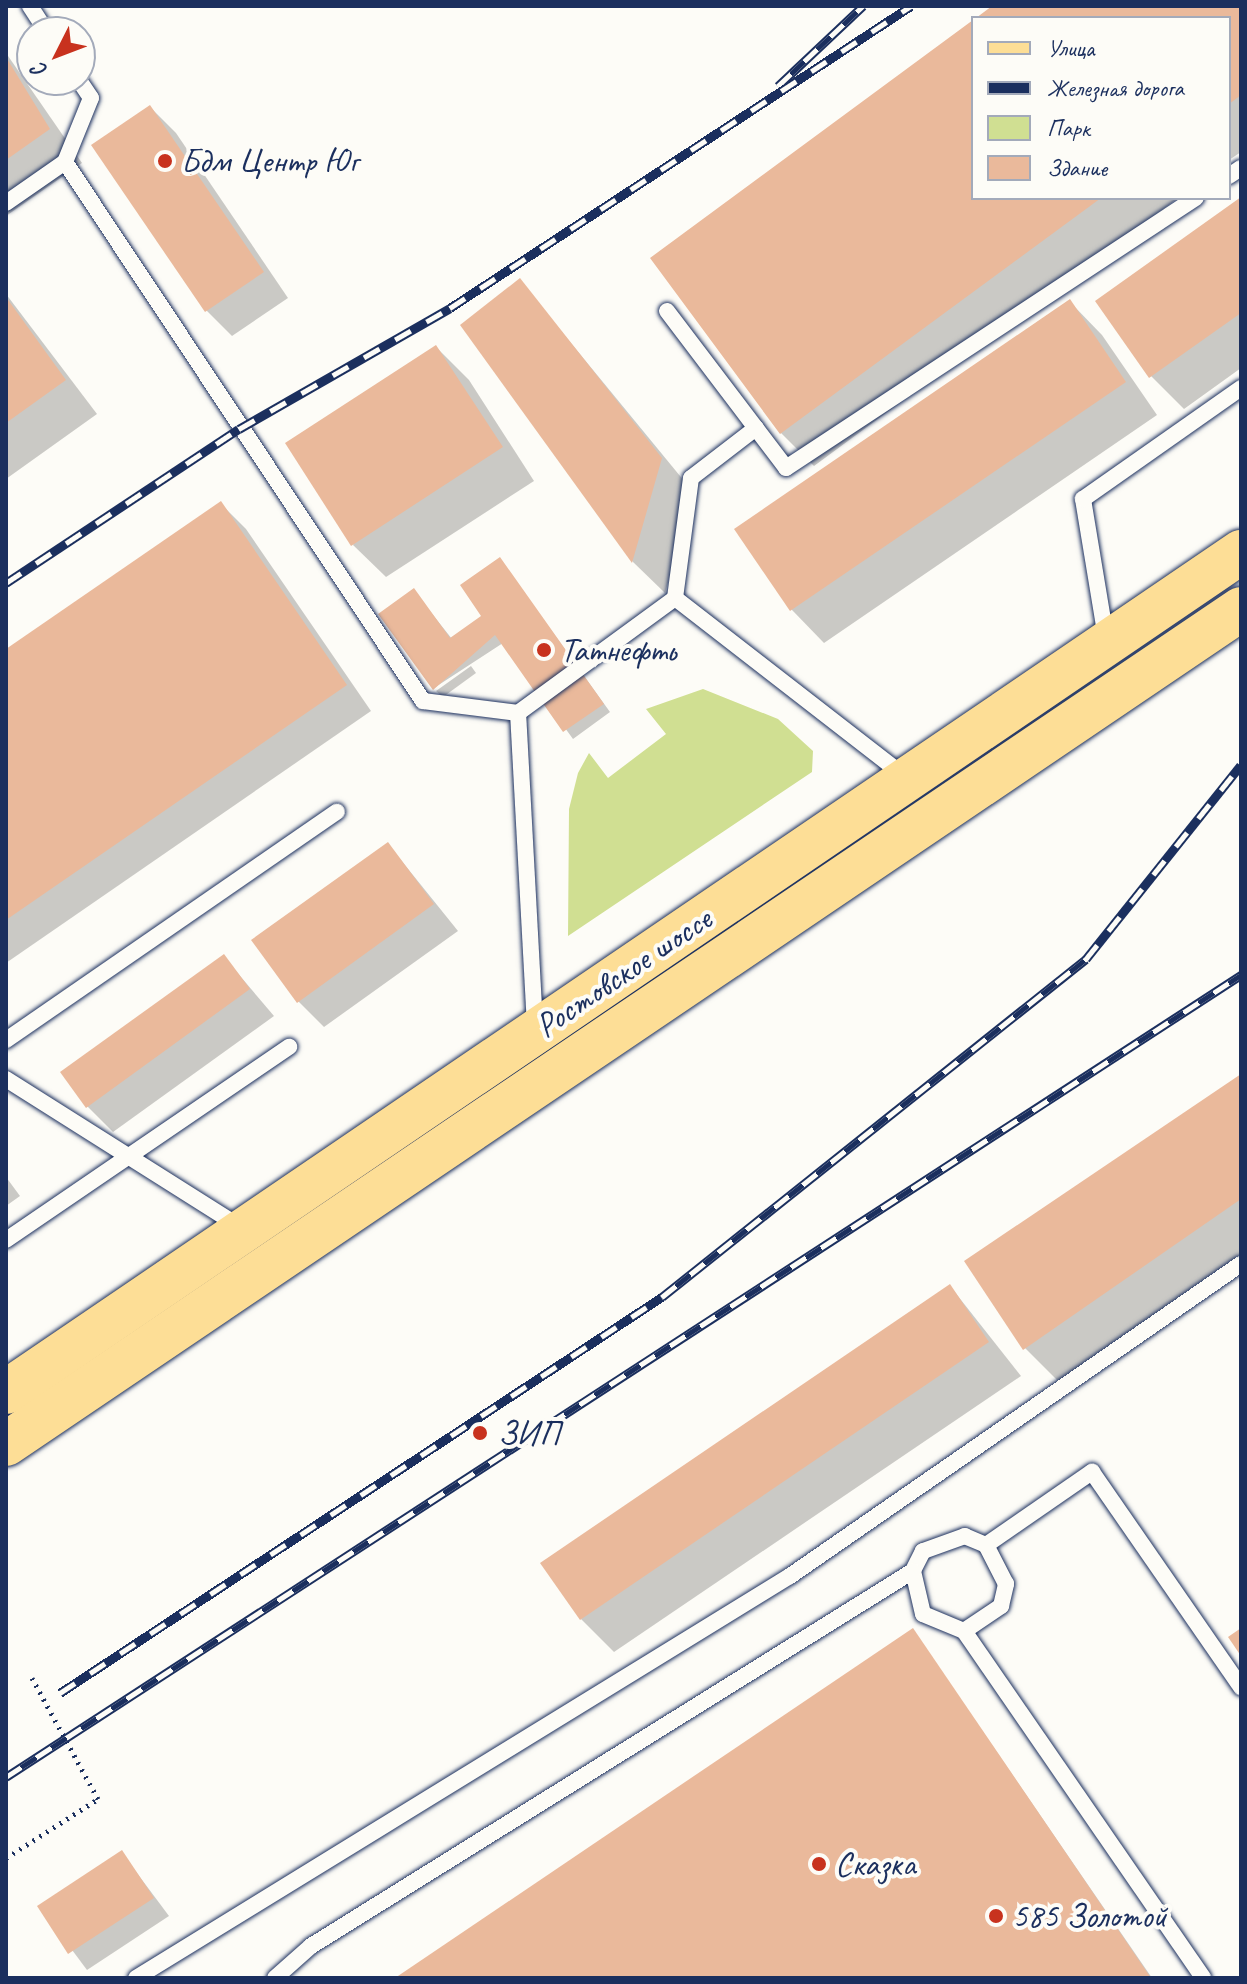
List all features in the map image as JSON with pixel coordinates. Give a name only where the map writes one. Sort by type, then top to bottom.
[{"type":"main road","name":"Ростовское шоссе","points":[[6,1392],[1241,552]]},
{"type":"main road","name":"Ростовское шоссе","points":[[6,1444],[1241,609]]},
{"type":"lane","points":[[6,203],[65,162],[90,96]]},
{"type":"lane","points":[[65,162],[423,701],[518,713],[675,598],[691,478],[756,428]]},
{"type":"lane","points":[[667,311],[786,468],[1193,200]]},
{"type":"lane","points":[[1107,643],[1083,499],[1241,388]]},
{"type":"lane","points":[[675,598],[908,778]]},
{"type":"lane","points":[[518,713],[535,1031]]},
{"type":"lane","points":[[6,1040],[337,812]]},
{"type":"lane","points":[[6,1240],[289,1047]]},
{"type":"lane","points":[[6,1079],[244,1229]]},
{"type":"lane","points":[[136,1978],[790,1576],[1241,1264]]},
{"type":"lane","points":[[986,1545],[1092,1472],[1241,1687]]},
{"type":"lane","points":[[275,1978],[311,1946],[913,1571],[942,1539],[965,1536],[986,1545],[1006,1584],[1001,1606],[964,1631]]},
{"type":"lane","points":[[913,1571],[923,1614],[964,1631],[1203,1978]]},
{"type":"path","points":[[6,1858],[98,1799],[32,1678]]},
{"type":"green space","points":[[703,689],[778,719],[813,751],[812,772],[568,936],[569,809],[578,773],[589,753],[608,778],[666,734],[646,709]]},
{"type":"building","points":[[992,6],[1241,6],[1241,95],[1231,102],[1231,16],[979,16]]},
{"type":"building","points":[[971,21],[971,200],[1098,200],[780,434],[650,258]]},
{"type":"building","points":[[6,57],[16,73],[16,96],[30,96],[50,129],[6,160]]},
{"type":"building","points":[[150,105],[264,272],[205,312],[91,145]]},
{"type":"building","points":[[1241,197],[1241,313],[1149,378],[1095,301]]},
{"type":"building","points":[[520,278],[662,458],[632,563],[460,325]]},
{"type":"building","points":[[6,297],[66,380],[6,423]]},
{"type":"building","points":[[1070,299],[1126,382],[790,611],[734,529]]},
{"type":"building","points":[[436,345],[503,447],[351,546],[285,443]]},
{"type":"building","points":[[221,501],[347,685],[6,920],[6,649]]},
{"type":"building","points":[[500,557],[604,704],[563,732],[495,635],[433,690],[378,614],[414,588],[450,638],[481,616],[460,585]]},
{"type":"building","points":[[388,842],[434,904],[297,1003],[251,940]]},
{"type":"building","points":[[224,954],[250,989],[86,1108],[60,1072]]},
{"type":"building","points":[[1241,1074],[1241,1199],[1023,1350],[964,1261]]},
{"type":"building","points":[[950,1284],[989,1342],[580,1620],[540,1563]]},
{"type":"building","name":"Сказка","points":[[913,1628],[1151,1978],[395,1978]]},
{"type":"building","points":[[1241,1628],[1241,1656],[1228,1637]]},
{"type":"building","points":[[122,1850],[154,1898],[68,1954],[37,1906]]},
{"type":"railway","points":[[778,86],[863,6]]},
{"type":"railway","points":[[6,583],[239,429],[450,308],[911,6]]},
{"type":"railway","points":[[60,1693],[662,1297],[1086,959],[1241,765]]},
{"type":"railway","points":[[6,1777],[1241,975]]},
{"type":"place","name":"Бдм Центр Юг","points":[[165,161]]},
{"type":"place","name":"Татнефть","points":[[544,650]]},
{"type":"place","name":"ЗИП","points":[[480,1433]]},
{"type":"place","name":"Сказка","points":[[819,1864]]},
{"type":"place","name":"585 Золотой","points":[[996,1916]]}]
